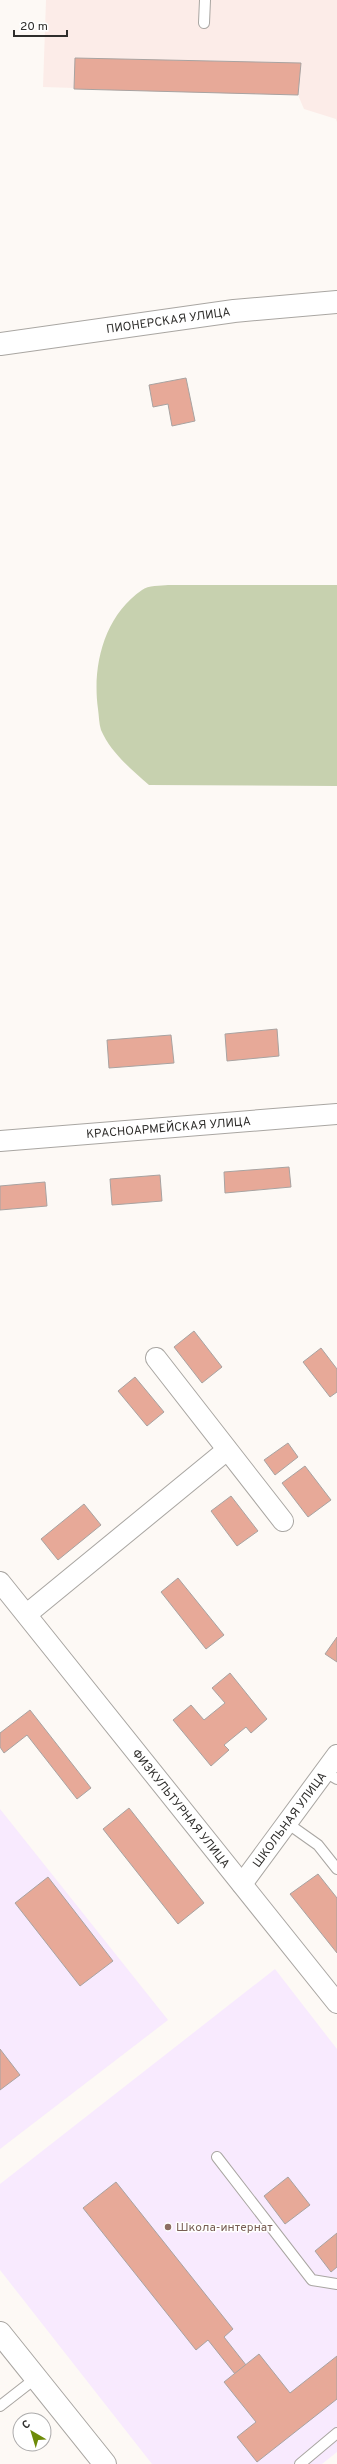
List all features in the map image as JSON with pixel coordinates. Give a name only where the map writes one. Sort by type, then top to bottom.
[{"type":"main road","name":"ПИОНЕРСКАЯ УЛИЦА","points":[[0,344],[234,311],[337,302]]},
{"type":"main road","points":[[0,2333],[105,2464]]},
{"type":"street","name":"КРАСНОАРМЕЙСКАЯ УЛИЦА","points":[[0,1140],[337,1114]]},
{"type":"street","points":[[156,1358],[283,1521]]},
{"type":"street","points":[[26,1614],[227,1450]]},
{"type":"street","name":"ФИЗКУЛЬТУРНАЯ УЛИЦА","points":[[0,1582],[337,2003]]},
{"type":"street","name":"ШКОЛЬНАЯ УЛИЦА","points":[[242,1884],[287,1823],[331,1776],[337,1755]]},
{"type":"lane","points":[[204,23],[205,0]]},
{"type":"lane","points":[[287,1823],[318,1845],[337,1869]]},
{"type":"lane","points":[[218,2158],[312,2280],[337,2284]]},
{"type":"lane","points":[[0,2406],[36,2378]]},
{"type":"lane","points":[[300,2464],[337,2433]]},
{"type":"shaded area","points":[[46,0],[337,0],[337,122],[336,119],[304,109],[298,95],[43,87]]},
{"type":"shaded area","points":[[0,1809],[168,2020],[0,2149]]},
{"type":"shaded area","name":"Школа-интернат","points":[[275,1969],[337,2049],[337,2452],[322,2464],[152,2464],[0,2270],[0,2184]]},
{"type":"green space","points":[[337,585],[337,786],[149,785],[129,767],[110,746],[101,730],[97,693],[99,659],[104,643],[118,614],[129,601],[145,588],[151,586]]},
{"type":"building","points":[[75,58],[301,63],[298,95],[74,89]]},
{"type":"building","points":[[186,378],[195,421],[172,426],[168,404],[153,407],[149,385]]},
{"type":"building","points":[[277,1029],[279,1056],[227,1061],[225,1034]]},
{"type":"building","points":[[171,1035],[174,1063],[109,1068],[107,1040]]},
{"type":"building","points":[[289,1167],[291,1187],[225,1193],[224,1172]]},
{"type":"building","points":[[160,1175],[162,1201],[112,1205],[110,1179]]},
{"type":"building","points":[[45,1182],[47,1206],[0,1210],[0,1186]]},
{"type":"building","points":[[194,1331],[222,1367],[202,1383],[174,1347]]},
{"type":"building","points":[[321,1348],[337,1369],[337,1392],[330,1397],[303,1362]]},
{"type":"building","points":[[135,1377],[164,1412],[147,1426],[118,1391]]},
{"type":"building","points":[[288,1443],[298,1457],[275,1475],[264,1460]]},
{"type":"building","points":[[305,1466],[331,1500],[308,1517],[282,1483]]},
{"type":"building","points":[[231,1496],[258,1531],[237,1546],[211,1511]]},
{"type":"building","points":[[84,1504],[101,1525],[58,1560],[41,1539]]},
{"type":"building","points":[[178,1578],[224,1635],[206,1649],[161,1592]]},
{"type":"building","points":[[337,1637],[337,1662],[325,1654]]},
{"type":"building","points":[[230,1673],[267,1719],[251,1733],[246,1727],[224,1745],[229,1750],[211,1766],[173,1720],[191,1705],[204,1720],[225,1703],[212,1688]]},
{"type":"building","points":[[30,1710],[91,1788],[77,1799],[27,1735],[4,1753],[0,1747],[0,1733]]},
{"type":"building","points":[[129,1808],[204,1903],[178,1924],[103,1829]]},
{"type":"building","points":[[318,1874],[337,1898],[337,1953],[290,1894]]},
{"type":"building","points":[[48,1877],[113,1961],[80,1986],[15,1903]]},
{"type":"building","points":[[0,2049],[20,2075],[0,2090]]},
{"type":"building","points":[[288,2177],[310,2205],[285,2224],[264,2196]]},
{"type":"building","points":[[116,2182],[233,2329],[224,2337],[246,2365],[235,2374],[208,2340],[196,2350],[83,2208]]},
{"type":"building","points":[[337,2233],[337,2267],[331,2272],[315,2251]]},
{"type":"building","points":[[259,2354],[290,2393],[337,2356],[337,2399],[257,2462],[237,2437],[256,2422],[224,2382]]},
{"type":"place","name":"Школа-интернат","points":[[168,2227]]}]
